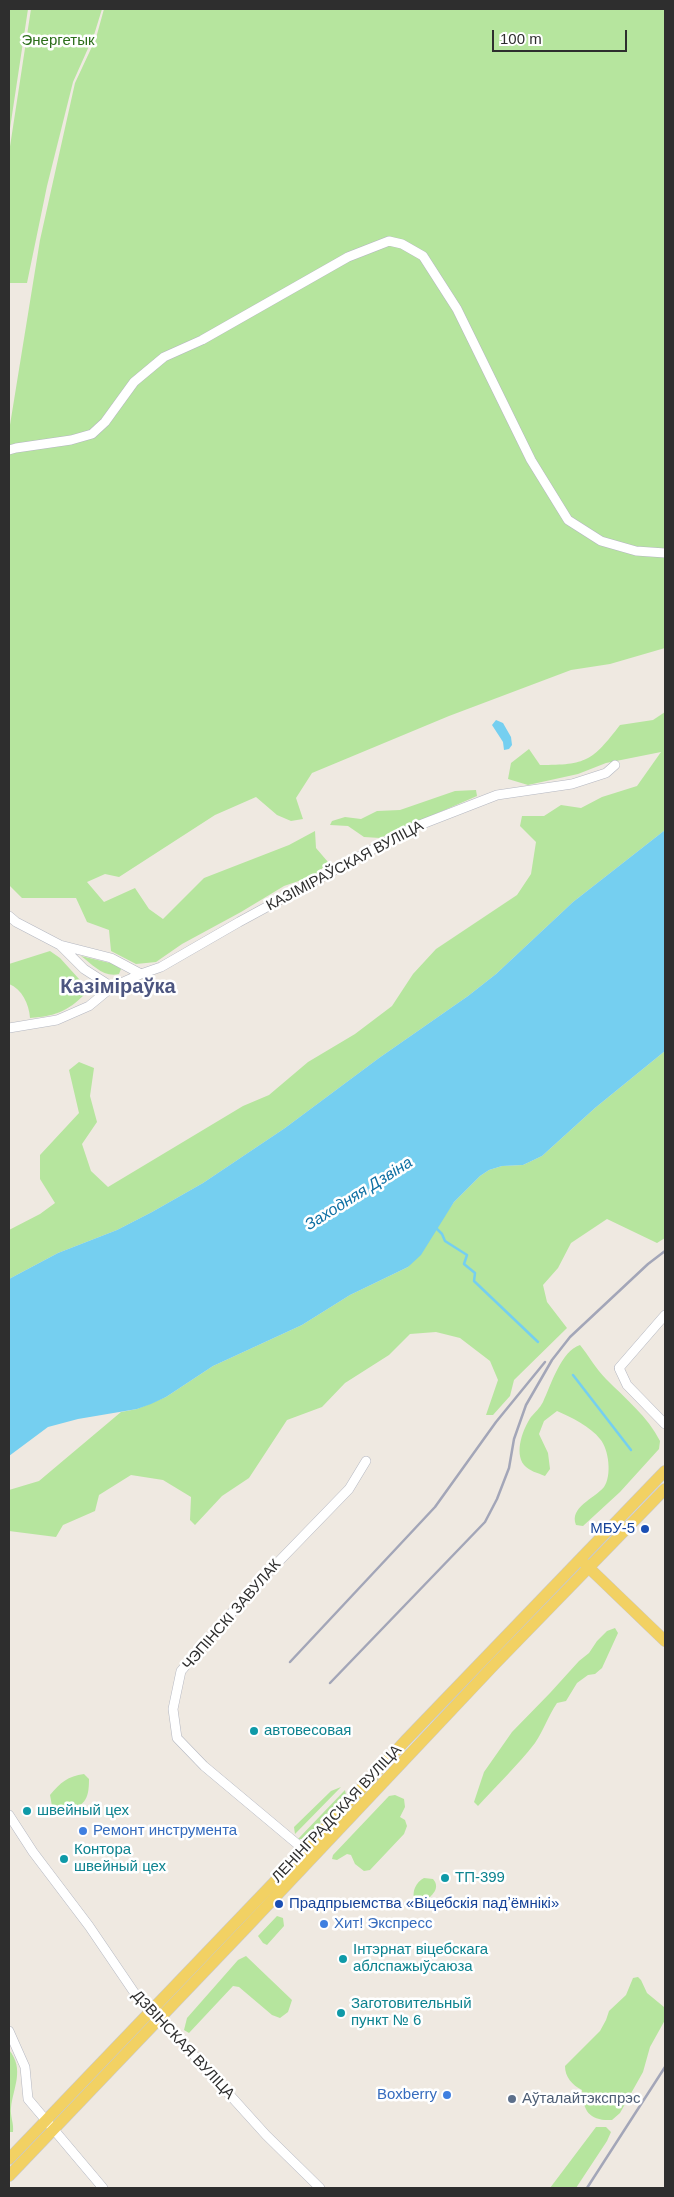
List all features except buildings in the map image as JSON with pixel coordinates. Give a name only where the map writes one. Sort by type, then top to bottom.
[{"type":"main road","name":"ЛЕНІНГРАДСКАЯ ВУЛІЦА","points":[[9,2159],[50,2124],[155,2015],[246,1928],[405,1742],[665,1471]]},
{"type":"main road","name":"ЛЕНІНГРАДСКАЯ ВУЛІЦА","points":[[309,1853],[590,1568],[665,1489]]},
{"type":"main road","points":[[580,1559],[665,1641]]},
{"type":"main road","name":"ЛЕНІНГРАДСКАЯ ВУЛІЦА","points":[[9,2176],[50,2124]]},
{"type":"street","points":[[9,450],[71,440],[92,434],[105,422],[134,382],[164,357],[202,340],[348,257],[389,242],[396,242],[423,256],[457,309],[531,460],[568,520],[602,541],[636,551],[665,553]]},
{"type":"street","name":"КАЗІМІРАЎСКАЯ ВУЛІЦА","points":[[9,1028],[57,1020],[89,1006],[112,987],[161,967],[412,828],[497,795],[572,784],[606,773],[615,765]]},
{"type":"street","points":[[9,916],[16,922],[60,945],[111,958],[141,974]]},
{"type":"street","points":[[60,945],[84,969],[112,987]]},
{"type":"street","points":[[665,1315],[619,1368],[627,1385],[665,1424]]},
{"type":"street","name":"ЧЭПІНСКІ ЗАВУЛАК","points":[[309,1853],[204,1766],[177,1738],[173,1709],[181,1671],[255,1586],[349,1489],[366,1462]]},
{"type":"street","name":"ДЗВІНСКАЯ ВУЛІЦА","points":[[9,1815],[33,1852],[89,1926],[140,2001],[266,2135],[320,2188]]},
{"type":"street","points":[[9,2031],[25,2067],[28,2099],[103,2188]]},
{"type":"green space","points":[[9,9],[28,9],[9,135]]},
{"type":"green space","name":"Энергетык","points":[[31,9],[102,9],[94,35],[73,82],[47,186],[27,283],[9,283],[9,153]]},
{"type":"green space","points":[[104,9],[665,9],[665,648],[610,664],[571,670],[449,716],[312,773],[296,798],[303,819],[291,821],[277,815],[256,797],[215,815],[119,877],[105,874],[87,882],[104,902],[135,888],[149,909],[163,919],[204,878],[289,845],[315,831],[316,848],[328,862],[316,875],[284,886],[182,944],[156,962],[136,964],[111,951],[109,930],[87,922],[76,898],[22,898],[9,885],[9,431],[40,240],[75,83],[96,38]]},
{"type":"green space","points":[[665,712],[665,830],[573,902],[496,974],[468,996],[379,1058],[285,1128],[203,1183],[152,1212],[117,1230],[58,1253],[9,1279],[9,1230],[40,1214],[55,1203],[40,1179],[40,1155],[79,1113],[69,1070],[79,1062],[94,1068],[90,1096],[97,1122],[82,1144],[91,1171],[108,1187],[243,1106],[269,1095],[308,1062],[355,1034],[392,1006],[413,974],[436,949],[517,895],[531,874],[536,842],[520,826],[522,816],[544,816],[561,805],[581,808],[602,797],[637,786],[661,752],[606,763],[578,774],[528,785],[508,779],[511,763],[529,749],[540,765],[579,762],[595,753],[620,725],[653,720]]},
{"type":"green space","points":[[476,790],[477,796],[380,838],[364,837],[348,826],[330,825],[332,821],[345,817],[361,819],[377,811],[400,810],[455,791]]},
{"type":"green space","points":[[50,951],[60,958],[89,990],[76,1003],[63,1011],[48,1016],[30,1018],[28,1007],[21,993],[9,984],[9,964]]},
{"type":"green space","points":[[81,956],[114,964],[121,969],[119,974],[108,974],[99,970]]},
{"type":"green space","points":[[665,1051],[665,1238],[657,1243],[607,1219],[571,1243],[558,1268],[543,1285],[547,1302],[567,1328],[514,1380],[510,1396],[493,1415],[486,1415],[498,1380],[490,1361],[460,1338],[436,1332],[410,1334],[389,1355],[345,1383],[322,1407],[287,1420],[249,1478],[222,1496],[195,1525],[190,1520],[191,1497],[163,1480],[131,1475],[99,1495],[95,1511],[63,1525],[56,1537],[9,1531],[9,1490],[39,1481],[121,1412],[137,1409],[166,1397],[213,1366],[302,1325],[350,1295],[408,1267],[454,1202],[480,1176],[489,1170],[502,1166],[523,1165],[542,1156],[595,1108]]},
{"type":"green space","points":[[580,1345],[602,1375],[643,1416],[660,1441],[659,1449],[620,1492],[583,1526],[576,1525],[576,1513],[579,1508],[604,1487],[608,1476],[606,1449],[600,1439],[586,1426],[557,1411],[544,1421],[539,1434],[548,1453],[550,1469],[545,1476],[526,1467],[521,1460],[520,1454],[521,1441],[528,1422],[543,1402],[562,1361],[573,1348]]},
{"type":"green space","points":[[615,1628],[618,1633],[602,1668],[595,1674],[588,1675],[577,1683],[566,1701],[557,1703],[535,1743],[478,1806],[474,1802],[484,1772],[512,1732],[579,1661],[589,1653],[597,1641],[607,1631]]},
{"type":"green space","points":[[84,1774],[89,1779],[89,1787],[86,1798],[81,1805],[65,1814],[52,1806],[50,1795],[57,1787],[69,1778]]},
{"type":"green space","points":[[341,1787],[295,1834],[294,1827],[331,1791]]},
{"type":"green space","points":[[345,1790],[346,1795],[305,1839],[298,1839]]},
{"type":"green space","points":[[395,1795],[404,1799],[405,1807],[400,1817],[405,1820],[407,1826],[404,1834],[370,1870],[364,1871],[355,1864],[351,1855],[347,1854],[337,1860],[332,1859],[333,1855],[389,1796]]},
{"type":"green space","points":[[424,1878],[433,1879],[436,1889],[424,1902],[415,1901],[415,1888]]},
{"type":"green space","points":[[277,1916],[283,1918],[284,1926],[267,1945],[258,1936]]},
{"type":"green space","points":[[246,1956],[292,2000],[288,2012],[280,2018],[272,2015],[239,1987],[233,1986],[189,2033],[184,2030],[187,2018],[238,1960]]},
{"type":"green space","points":[[638,1977],[647,1993],[664,2007],[665,2020],[650,2047],[643,2072],[620,2113],[612,2120],[598,2119],[589,2114],[584,2104],[582,2090],[570,2080],[566,2074],[565,2066],[600,2031],[609,2011],[626,1995],[633,1978]]},
{"type":"green space","points":[[9,2050],[14,2057],[17,2071],[11,2108],[13,2132],[9,2132]]},
{"type":"green space","points":[[596,2127],[606,2127],[611,2132],[576,2188],[550,2188]]},
{"type":"water","points":[[496,720],[503,723],[511,737],[512,745],[509,749],[504,750],[503,742],[492,725]]},
{"type":"water","name":"Заходняя Дзвіна","points":[[665,830],[665,1051],[595,1108],[542,1156],[523,1165],[502,1166],[489,1170],[480,1176],[454,1202],[421,1255],[408,1267],[350,1295],[302,1325],[213,1366],[166,1397],[137,1409],[78,1419],[48,1427],[9,1456],[9,1279],[58,1253],[117,1230],[152,1212],[203,1183],[285,1128],[379,1058],[468,996],[496,974],[573,902]]},
{"type":"waterway","points":[[437,1229],[445,1241],[467,1255],[464,1264],[475,1273],[474,1281],[538,1342]]},
{"type":"waterway","points":[[573,1375],[631,1450]]},
{"type":"railway","points":[[330,1683],[485,1522],[497,1499],[509,1468],[514,1439],[526,1405],[552,1360],[570,1337],[648,1264],[665,1251]]},
{"type":"railway","points":[[290,1662],[435,1507],[496,1422],[545,1362]]},
{"type":"railway","points":[[587,2188],[665,2067]]},
{"type":"place","name":"МБУ-5","points":[[645,1529]]},
{"type":"place","name":"автовесовая","points":[[254,1731]]},
{"type":"place","name":"швейный цех","points":[[27,1811]]},
{"type":"place","name":"Ремонт инструмента","points":[[83,1831]]},
{"type":"place","name":"Контора швейный цех","points":[[64,1859]]},
{"type":"place","name":"ТП-399","points":[[445,1878]]},
{"type":"place","name":"Прадпрыемства «Віцебскія падʼёмнікі»","points":[[279,1904]]},
{"type":"place","name":"Хит! Экспресс","points":[[324,1924]]},
{"type":"place","name":"Інтэрнат віцебскага аблспажыўсаюза","points":[[343,1959]]},
{"type":"place","name":"Заготовительный пункт № 6","points":[[341,2013]]},
{"type":"place","name":"Boxberry","points":[[447,2095]]},
{"type":"place","name":"Аўталайтэкспрэс","points":[[512,2099]]},
{"type":"district","name":"Казіміраўка","points":[[118,987]]}]
